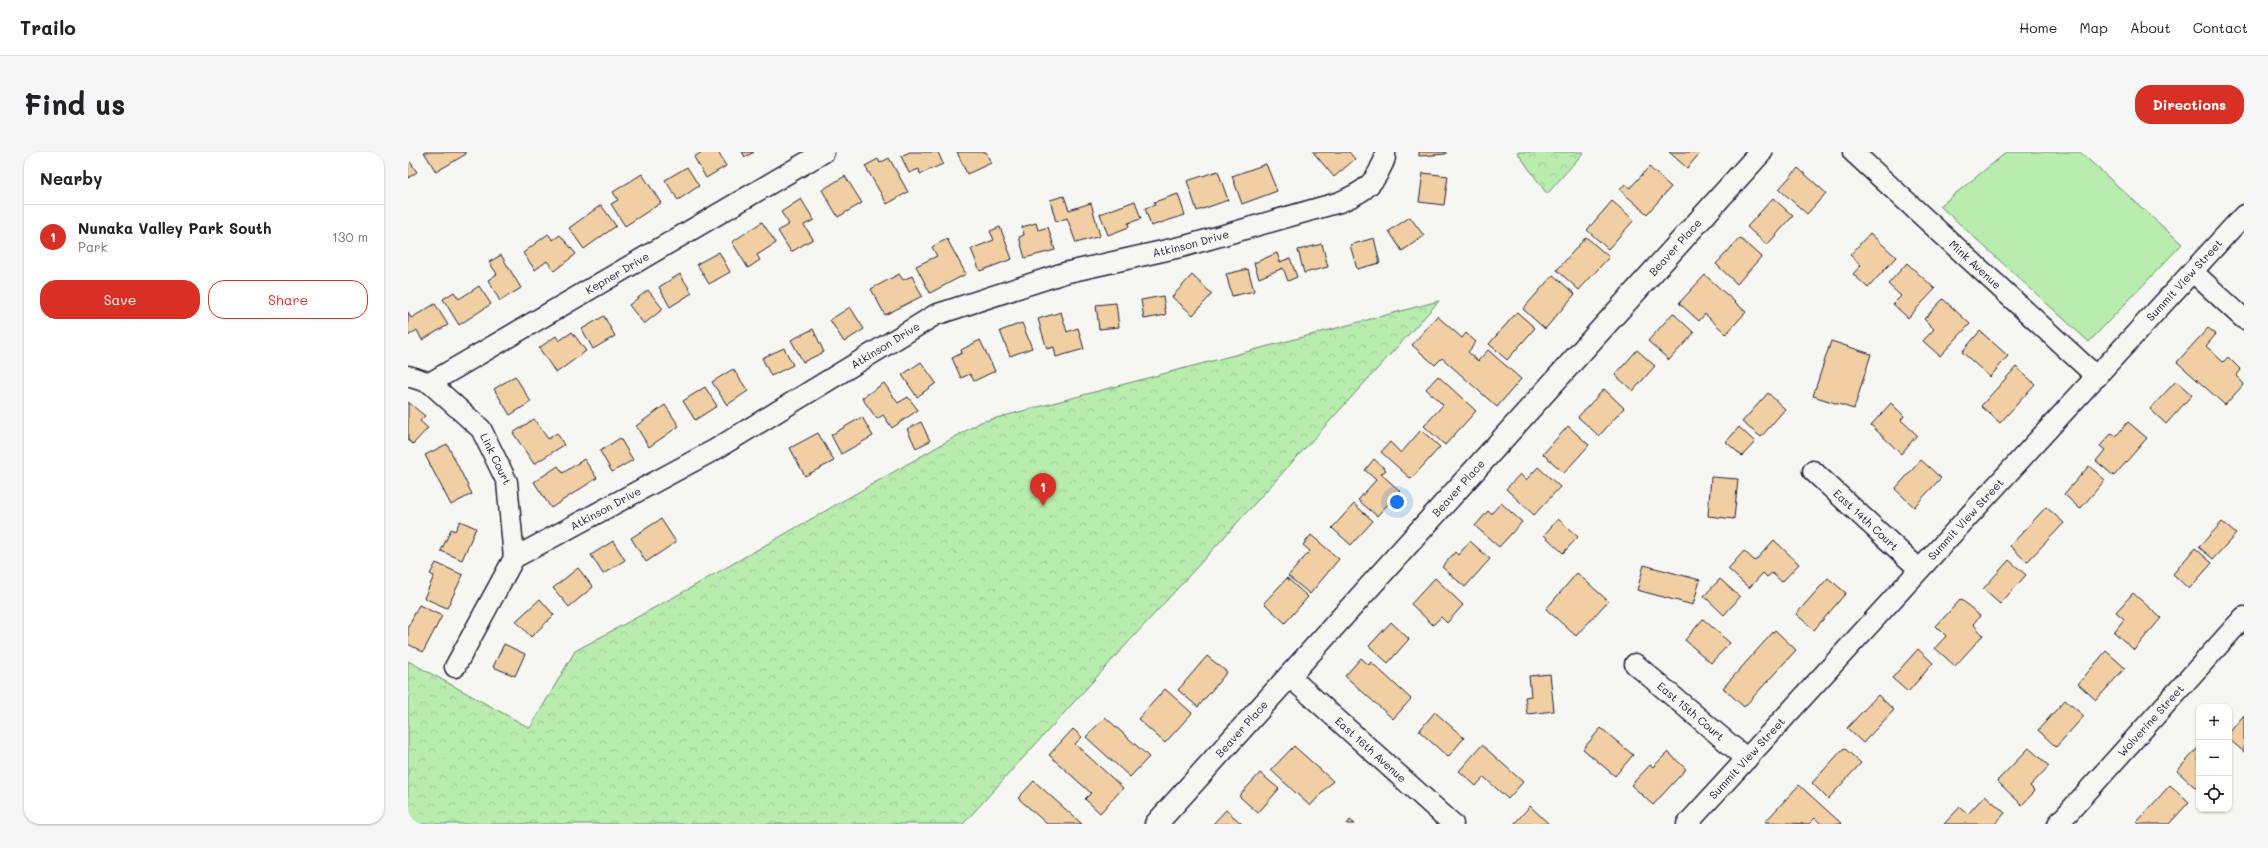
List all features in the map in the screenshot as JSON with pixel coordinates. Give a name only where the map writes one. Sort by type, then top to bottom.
[{"type":"street","name":"Kepner Drive","points":[[430,383],[824,152]]},
{"type":"street","name":"Atkinson Drive","points":[[514,558],[716,449],[935,315],[1064,273],[1185,246],[1340,202],[1362,192],[1376,179],[1386,157],[1385,152]]},
{"type":"street","name":"Beaver Place","points":[[1156,824],[1761,152]]},
{"type":"street","name":"Mink Avenue","points":[[1853,152],[2097,377]]},
{"type":"street","name":"Summit View Street","points":[[1687,824],[2244,215]]},
{"type":"street","points":[[2192,272],[2244,319]]},
{"type":"street","points":[[408,376],[430,383]]},
{"type":"street","name":"Link Court","points":[[430,383],[481,429],[507,482],[514,558]]},
{"type":"street","name":"East 14th Court","points":[[1813,472],[1919,570]]},
{"type":"street","points":[[455,667],[514,558]]},
{"type":"street","name":"Wolverine Street","points":[[2058,824],[2244,617]]},
{"type":"street","name":"East 15th Court","points":[[1635,664],[1747,759]]},
{"type":"street","name":"East 16th Avenue","points":[[1289,676],[1453,824]]},
{"type":"green space","points":[[1517,152],[1584,152],[1547,194]]},
{"type":"green space","points":[[2007,152],[2080,152],[2182,244],[2089,342],[1940,206]]},
{"type":"green space","points":[[1439,301],[963,824],[408,824],[408,661],[530,728],[575,651],[685,591],[981,422]]},
{"type":"building","points":[[424,152],[465,152],[466,154],[436,172]]},
{"type":"building","points":[[702,152],[718,152],[726,166],[706,178],[694,157]]},
{"type":"building","points":[[742,152],[754,152],[745,157]]},
{"type":"building","points":[[910,152],[938,152],[943,164],[920,174],[919,169],[909,173],[901,156]]},
{"type":"building","points":[[957,152],[986,152],[991,163],[967,174]]},
{"type":"building","points":[[1313,152],[1349,152],[1355,159],[1334,177]]},
{"type":"building","points":[[1419,152],[1446,152],[1446,154],[1419,156]]},
{"type":"building","points":[[1669,152],[1701,152],[1687,168]]},
{"type":"building","points":[[889,158],[908,192],[887,204],[865,166],[878,159],[880,163]]},
{"type":"building","points":[[408,159],[417,172],[408,178]]},
{"type":"building","points":[[1266,164],[1277,191],[1242,204],[1232,176]]},
{"type":"building","points":[[687,167],[699,186],[678,200],[665,180]]},
{"type":"building","points":[[1649,167],[1671,187],[1647,214],[1620,190],[1625,184],[1630,188]]},
{"type":"building","points":[[1798,168],[1826,193],[1807,214],[1779,189]]},
{"type":"building","points":[[1218,171],[1228,200],[1197,211],[1187,181]]},
{"type":"building","points":[[1423,173],[1448,176],[1444,205],[1419,202]]},
{"type":"building","points":[[642,174],[661,203],[625,226],[611,204],[618,200],[613,192]]},
{"type":"building","points":[[845,176],[862,203],[838,217],[822,190]]},
{"type":"building","points":[[1178,194],[1185,215],[1151,226],[1145,208],[1155,205],[1154,202]]},
{"type":"building","points":[[1064,196],[1069,210],[1091,203],[1100,236],[1076,243],[1067,218],[1056,222],[1050,200]]},
{"type":"building","points":[[1773,198],[1793,216],[1767,245],[1747,227]]},
{"type":"building","points":[[801,199],[814,220],[804,225],[813,239],[791,252],[778,231],[789,224],[781,212]]},
{"type":"building","points":[[1135,201],[1141,219],[1128,223],[1129,227],[1108,235],[1100,214]]},
{"type":"building","points":[[1612,201],[1634,220],[1608,249],[1587,230]]},
{"type":"building","points":[[601,205],[616,226],[584,249],[569,228]]},
{"type":"building","points":[[1410,217],[1424,236],[1402,251],[1389,231]]},
{"type":"building","points":[[762,222],[776,243],[757,255],[760,260],[748,268],[732,242]]},
{"type":"building","points":[[1036,223],[1038,230],[1048,227],[1055,250],[1025,258],[1019,237],[1024,235],[1022,227]]},
{"type":"building","points":[[1000,227],[1012,259],[980,271],[971,249],[994,240],[990,231]]},
{"type":"building","points":[[1870,233],[1896,257],[1868,288],[1853,274],[1861,265],[1850,255]]},
{"type":"building","points":[[548,234],[553,240],[560,235],[576,254],[554,271],[547,261],[535,270],[523,253]]},
{"type":"building","points":[[1586,237],[1609,257],[1579,290],[1557,270]]},
{"type":"building","points":[[1374,238],[1380,263],[1357,269],[1350,245]]},
{"type":"building","points":[[1740,238],[1761,257],[1737,284],[1716,264]]},
{"type":"building","points":[[947,239],[966,274],[930,293],[916,266],[937,256],[932,247]]},
{"type":"building","points":[[1322,244],[1328,267],[1304,273],[1298,250]]},
{"type":"building","points":[[719,252],[730,272],[709,284],[697,264]]},
{"type":"building","points":[[1277,253],[1280,262],[1290,258],[1297,277],[1288,281],[1283,268],[1259,278],[1254,263]]},
{"type":"building","points":[[501,255],[521,288],[500,301],[488,280],[497,274],[489,262]]},
{"type":"building","points":[[1907,263],[1935,289],[1908,318],[1893,304],[1901,296],[1888,284]]},
{"type":"building","points":[[1248,269],[1254,291],[1232,296],[1226,274]]},
{"type":"building","points":[[680,274],[692,293],[670,307],[659,287]]},
{"type":"building","points":[[899,274],[903,280],[912,276],[922,296],[885,315],[871,289]]},
{"type":"building","points":[[1192,275],[1212,294],[1193,315],[1172,297]]},
{"type":"building","points":[[1553,275],[1575,294],[1545,329],[1523,309]]},
{"type":"building","points":[[1705,275],[1746,312],[1726,334],[1705,314],[1699,321],[1679,303]]},
{"type":"building","points":[[479,286],[491,304],[459,325],[443,299],[454,292],[459,299]]},
{"type":"building","points":[[648,290],[663,309],[644,324],[629,305]]},
{"type":"building","points":[[1163,296],[1166,315],[1144,319],[1141,300]]},
{"type":"building","points":[[1943,299],[1970,324],[1940,356],[1923,341],[1934,329],[1924,319]]},
{"type":"building","points":[[1116,303],[1119,327],[1099,329],[1096,305]]},
{"type":"building","points":[[435,304],[448,325],[422,340],[417,330],[408,336],[408,312],[411,318]]},
{"type":"building","points":[[850,307],[864,329],[844,342],[830,320]]},
{"type":"building","points":[[1061,312],[1067,332],[1078,328],[1084,349],[1056,357],[1054,347],[1047,349],[1038,319]]},
{"type":"building","points":[[1517,312],[1535,328],[1507,360],[1489,344]]},
{"type":"building","points":[[1673,313],[1694,333],[1669,360],[1648,341]]},
{"type":"building","points":[[604,316],[615,336],[593,349],[582,329]]},
{"type":"building","points":[[1437,316],[1462,338],[1466,333],[1476,342],[1468,352],[1478,361],[1488,350],[1521,379],[1497,407],[1442,358],[1435,365],[1412,345]]},
{"type":"building","points":[[1022,323],[1032,348],[1010,356],[1000,331]]},
{"type":"building","points":[[2208,328],[2216,334],[2206,346],[2223,362],[2228,357],[2241,370],[2236,376],[2244,384],[2225,405],[2177,362]]},
{"type":"building","points":[[813,329],[824,352],[803,362],[791,340]]},
{"type":"building","points":[[1980,331],[2008,356],[1990,377],[1962,352]]},
{"type":"building","points":[[572,332],[586,351],[556,373],[539,348],[556,336],[559,341]]},
{"type":"building","points":[[980,340],[995,371],[974,381],[970,374],[961,378],[952,358],[962,353],[961,350]]},
{"type":"building","points":[[1831,341],[1871,354],[1854,409],[1813,396]]},
{"type":"building","points":[[784,348],[793,365],[771,376],[762,358]]},
{"type":"building","points":[[1637,350],[1655,366],[1633,391],[1615,375]]},
{"type":"building","points":[[921,362],[936,383],[917,397],[902,375]]},
{"type":"building","points":[[2016,367],[2035,384],[2000,423],[1981,406]]},
{"type":"building","points":[[733,369],[748,391],[727,405],[712,382]]},
{"type":"building","points":[[515,376],[531,402],[510,415],[494,389]]},
{"type":"building","points":[[1438,376],[1476,411],[1445,445],[1424,426],[1443,405],[1426,389]]},
{"type":"building","points":[[2176,381],[2192,395],[2166,424],[2150,409]]},
{"type":"building","points":[[884,383],[898,403],[908,397],[918,410],[892,428],[883,415],[877,419],[862,398]]},
{"type":"building","points":[[705,387],[717,406],[695,420],[683,401]]},
{"type":"building","points":[[1604,389],[1624,408],[1599,436],[1578,417]]},
{"type":"building","points":[[1768,393],[1785,409],[1761,437],[1742,422]]},
{"type":"building","points":[[408,402],[425,416],[420,421],[428,428],[413,444],[408,440]]},
{"type":"building","points":[[1891,403],[1904,416],[1901,420],[1917,435],[1901,454],[1871,425]]},
{"type":"building","points":[[665,405],[679,426],[649,447],[636,426]]},
{"type":"building","points":[[862,417],[873,436],[841,454],[831,435]]},
{"type":"building","points":[[534,419],[548,439],[557,433],[564,445],[534,464],[513,433]]},
{"type":"building","points":[[921,422],[930,441],[916,448],[907,429]]},
{"type":"building","points":[[2128,422],[2147,438],[2114,476],[2096,461],[2105,450],[2100,446],[2112,433],[2116,436]]},
{"type":"building","points":[[1568,426],[1589,445],[1564,473],[1543,454]]},
{"type":"building","points":[[1739,427],[1755,442],[1742,456],[1726,442]]},
{"type":"building","points":[[1421,430],[1440,447],[1411,479],[1381,452],[1390,442],[1401,453]]},
{"type":"building","points":[[818,433],[834,461],[805,476],[790,448]]},
{"type":"building","points":[[620,438],[633,460],[612,472],[600,451]]},
{"type":"building","points":[[447,444],[472,494],[451,505],[425,455]]},
{"type":"building","points":[[584,459],[597,478],[551,508],[534,482],[558,466],[563,473]]},
{"type":"building","points":[[1374,459],[1386,470],[1381,474],[1400,491],[1377,516],[1358,500],[1376,480],[1365,470]]},
{"type":"building","points":[[1921,460],[1941,478],[1914,507],[1895,489]]},
{"type":"building","points":[[2089,466],[2105,480],[2080,509],[2064,494]]},
{"type":"building","points":[[1538,467],[1560,487],[1534,515],[1506,489],[1520,474],[1526,480]]},
{"type":"building","points":[[1711,477],[1738,479],[1734,519],[1708,516]]},
{"type":"building","points":[[1501,503],[1522,522],[1499,547],[1475,526],[1488,511],[1491,514]]},
{"type":"building","points":[[1354,504],[1373,521],[1351,545],[1332,528]]},
{"type":"building","points":[[2046,507],[2064,523],[2027,562],[2010,546]]},
{"type":"building","points":[[661,519],[676,542],[646,562],[631,538]]},
{"type":"building","points":[[1558,519],[1578,537],[1563,553],[1544,535]]},
{"type":"building","points":[[460,521],[476,528],[462,560],[441,551],[451,529],[455,531]]},
{"type":"building","points":[[2222,522],[2236,534],[2213,559],[2199,547]]},
{"type":"building","points":[[1311,535],[1339,559],[1310,594],[1288,576],[1310,551],[1303,545]]},
{"type":"building","points":[[1774,540],[1799,564],[1782,582],[1772,573],[1767,577],[1763,573],[1749,588],[1728,569],[1744,551],[1755,561]]},
{"type":"building","points":[[613,541],[625,560],[603,574],[591,555]]},
{"type":"building","points":[[1470,541],[1490,559],[1465,587],[1442,567],[1455,552],[1458,555]]},
{"type":"building","points":[[2195,548],[2212,563],[2189,589],[2173,574]]},
{"type":"building","points":[[2009,560],[2026,575],[2000,604],[1983,589]]},
{"type":"building","points":[[436,563],[463,575],[447,608],[424,598],[434,576],[430,574]]},
{"type":"building","points":[[1644,565],[1700,580],[1693,605],[1637,590]]},
{"type":"building","points":[[578,568],[593,587],[569,607],[553,588]]},
{"type":"building","points":[[1577,573],[1608,601],[1576,636],[1546,609]]},
{"type":"building","points":[[1287,578],[1308,597],[1285,623],[1264,603]]},
{"type":"building","points":[[1435,578],[1463,605],[1447,623],[1441,617],[1433,625],[1411,604]]},
{"type":"building","points":[[1828,578],[1846,593],[1814,630],[1796,614]]},
{"type":"building","points":[[1720,579],[1740,597],[1724,615],[1704,596]]},
{"type":"building","points":[[2133,593],[2161,618],[2134,650],[2114,632],[2124,619],[2116,612]]},
{"type":"building","points":[[540,599],[554,615],[531,637],[516,621]]},
{"type":"building","points":[[1961,599],[1980,616],[1973,624],[1983,635],[1955,666],[1935,648],[1946,636],[1936,626]]},
{"type":"building","points":[[419,605],[442,616],[423,652],[408,644],[408,627]]},
{"type":"building","points":[[1703,619],[1730,643],[1711,663],[1685,640]]},
{"type":"building","points":[[1391,622],[1409,639],[1388,663],[1369,646]]},
{"type":"building","points":[[1775,630],[1796,650],[1744,707],[1723,688]]},
{"type":"building","points":[[504,644],[525,654],[515,676],[493,667]]},
{"type":"building","points":[[1918,649],[1933,663],[1908,692],[1892,678]]},
{"type":"building","points":[[2106,651],[2125,668],[2096,700],[2078,684]]},
{"type":"building","points":[[1207,656],[1227,672],[1198,707],[1178,690]]},
{"type":"building","points":[[1361,658],[1369,665],[1371,662],[1411,699],[1393,719],[1345,676]]},
{"type":"building","points":[[1550,674],[1554,711],[1527,714],[1525,697],[1531,696],[1529,676]]},
{"type":"building","points":[[1165,689],[1192,713],[1165,743],[1138,719]]},
{"type":"building","points":[[1878,695],[1894,710],[1863,743],[1847,728]]},
{"type":"building","points":[[2065,700],[2084,716],[2056,747],[2038,730]]},
{"type":"building","points":[[1435,712],[1464,738],[1448,757],[1419,731]]},
{"type":"building","points":[[2244,715],[2244,752],[2232,742],[2232,729]]},
{"type":"building","points":[[1105,717],[1149,757],[1130,777],[1086,737]]},
{"type":"building","points":[[1601,728],[1633,755],[1615,776],[1583,749]]},
{"type":"building","points":[[1073,729],[1082,737],[1075,744],[1123,788],[1100,813],[1085,799],[1091,793],[1049,755]]},
{"type":"building","points":[[1482,745],[1523,782],[1508,799],[1484,777],[1476,786],[1459,771]]},
{"type":"building","points":[[1294,746],[1333,781],[1310,806],[1271,770]]},
{"type":"building","points":[[1844,748],[1861,763],[1828,799],[1812,783]]},
{"type":"building","points":[[2029,748],[2049,766],[2030,786],[2035,791],[2022,805],[1997,781]]},
{"type":"building","points":[[2196,750],[2196,788],[2177,771]]},
{"type":"building","points":[[1668,752],[1686,769],[1653,805],[1631,785],[1650,765],[1653,767]]},
{"type":"building","points":[[1260,773],[1279,789],[1258,813],[1239,796]]},
{"type":"building","points":[[1034,781],[1082,824],[1047,824],[1018,798]]},
{"type":"building","points":[[1799,785],[1842,824],[1821,824],[1815,818],[1809,824],[1765,822]]},
{"type":"building","points":[[2170,785],[2189,802],[2169,824],[2139,824],[2137,822]]},
{"type":"building","points":[[1985,795],[2005,813],[1995,824],[1944,824],[1960,807],[1968,814]]},
{"type":"building","points":[[1530,806],[1549,824],[1514,824]]},
{"type":"building","points":[[1226,810],[1242,824],[1213,824]]},
{"type":"building","points":[[1350,820],[1355,824],[1347,824]]},
{"type":"place","name":"Nunaka Valley Park South","points":[[1043,506]]}]
